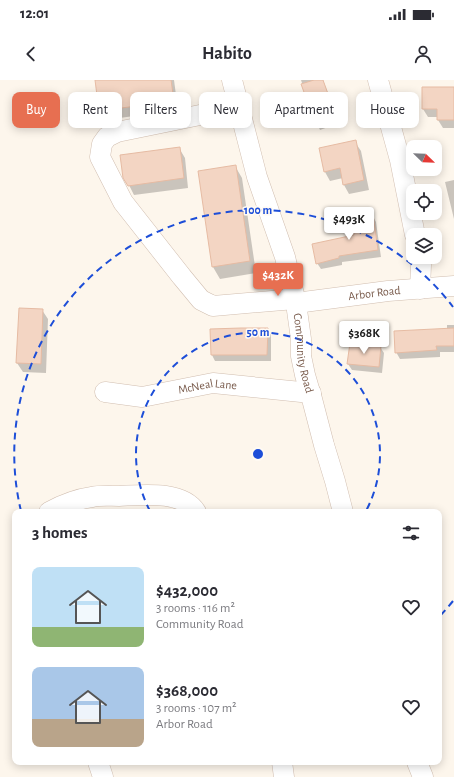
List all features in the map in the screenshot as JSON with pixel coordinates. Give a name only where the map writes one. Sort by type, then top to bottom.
[{"type":"street","name":"Community Road","points":[[232,80],[235,92]]},
{"type":"street","points":[[378,80],[400,160],[414,228]]},
{"type":"street","name":"Arbor Road","points":[[199,115],[117,132],[107,137],[102,144],[100,157],[123,202],[201,300],[212,306],[295,301],[388,291],[454,286]]},
{"type":"street","name":"Community Road","points":[[244,128],[257,177],[285,257],[295,301],[301,339],[301,356],[305,375],[342,509]]},
{"type":"street","points":[[420,289],[421,264]]},
{"type":"street","name":"McNeal Lane","points":[[105,392],[142,397],[213,383],[311,393]]},
{"type":"street","points":[[54,509],[92,496],[161,495],[178,500],[192,506],[194,509]]},
{"type":"street","points":[[99,765],[103,777]]},
{"type":"street","points":[[282,765],[284,777]]},
{"type":"street","points":[[418,765],[423,777]]},
{"type":"building","points":[[95,80],[171,80],[173,92],[130,92],[130,107],[122,108],[122,92],[97,92]]},
{"type":"building","points":[[314,80],[323,80],[327,92],[304,92],[301,84]]},
{"type":"building","points":[[422,87],[454,87],[454,120],[437,120],[437,109],[422,109]]},
{"type":"building","points":[[356,140],[364,180],[343,185],[340,168],[324,172],[319,148]]},
{"type":"building","points":[[180,147],[184,178],[128,186],[123,178],[120,155]]},
{"type":"building","points":[[236,165],[250,261],[212,267],[198,171]]},
{"type":"building","points":[[373,214],[378,250],[339,256],[339,258],[316,264],[312,244],[354,235],[351,217]]},
{"type":"building","points":[[19,308],[43,309],[41,364],[16,363]]},
{"type":"building","points":[[268,328],[267,355],[211,355],[210,329]]},
{"type":"building","points":[[454,328],[454,346],[436,346],[437,350],[395,353],[394,331]]},
{"type":"building","points":[[350,343],[381,346],[379,367],[347,364]]}]
